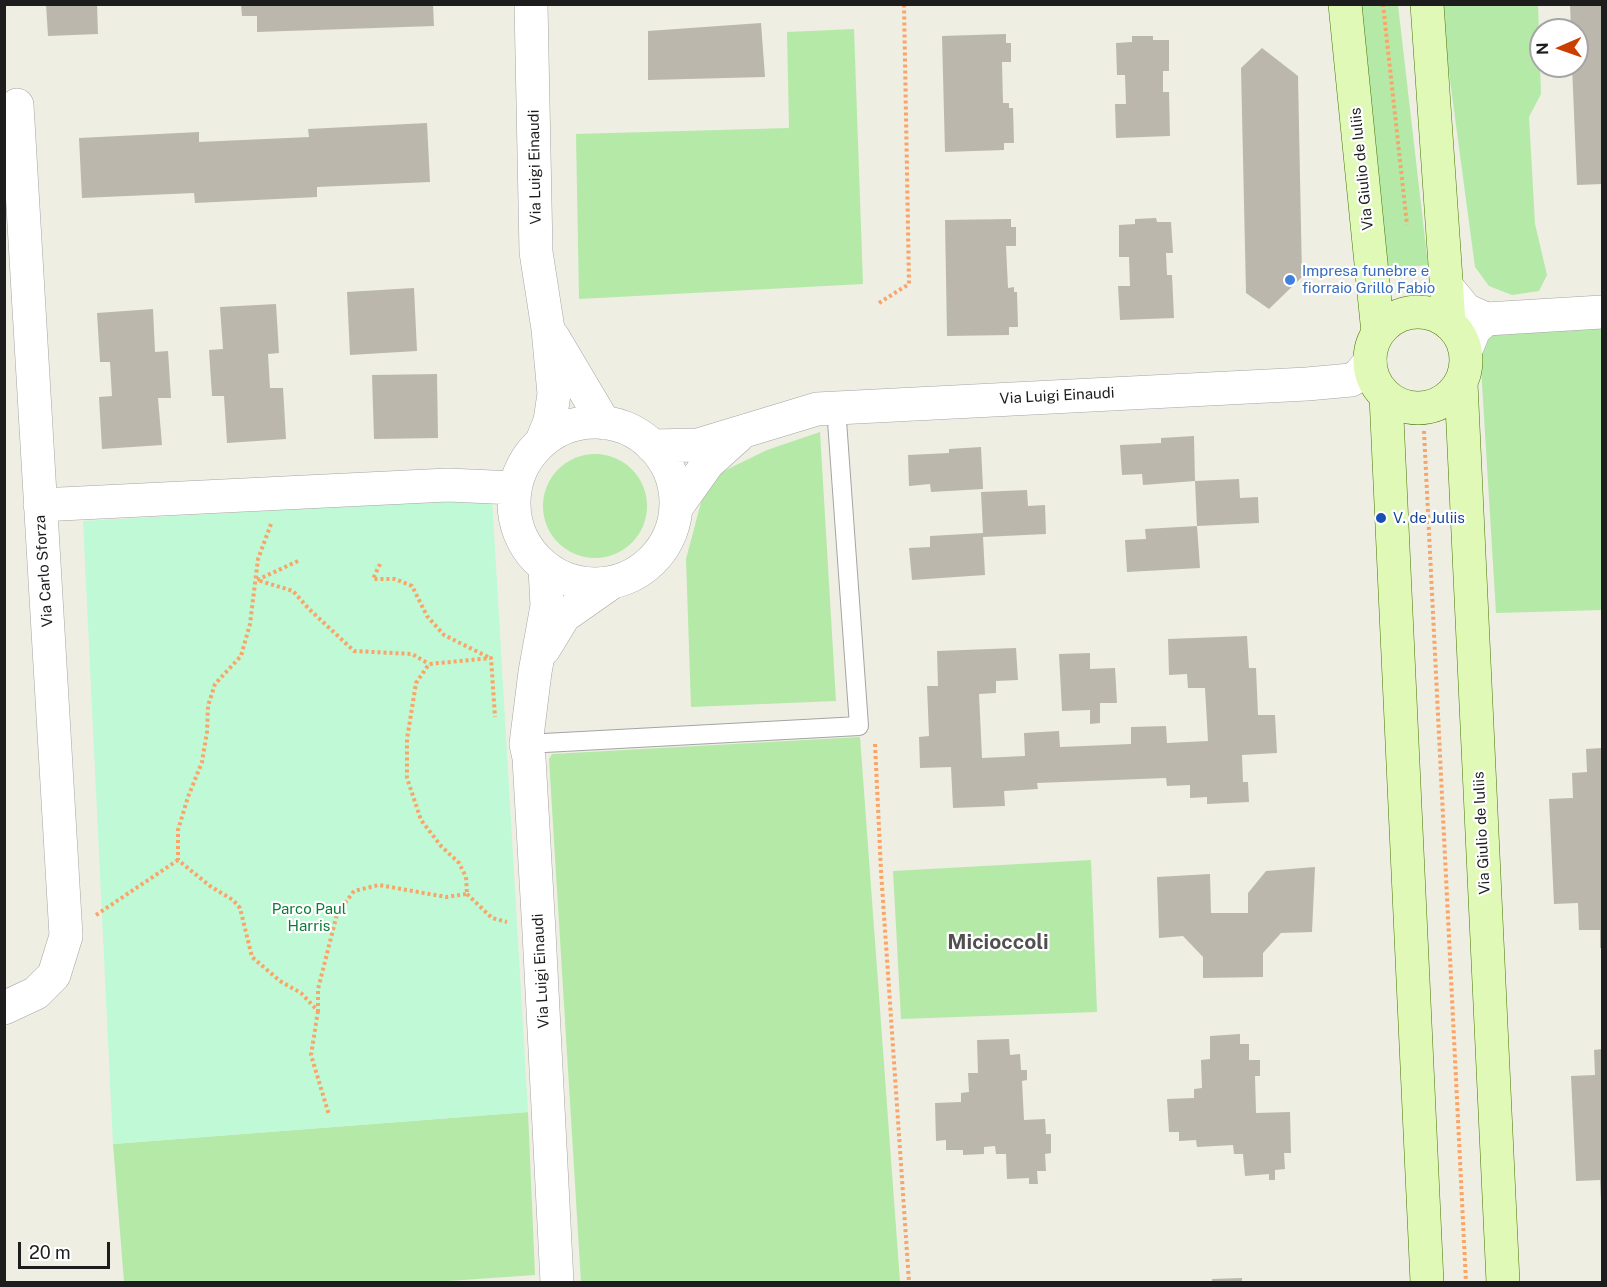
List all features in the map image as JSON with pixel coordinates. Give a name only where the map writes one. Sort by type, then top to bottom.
[{"type":"main road","name":"Via Giulio de Iuliis","points":[[1345,4],[1374,348],[1372,375],[1386,396],[1426,1282]]},
{"type":"main road","points":[[1427,4],[1449,322]]},
{"type":"main road","points":[[1374,348],[1389,321],[1403,314],[1419,311],[1435,314],[1449,322],[1460,335],[1466,350]]},
{"type":"main road","name":"Via Giulio de Iuliis","points":[[1466,350],[1466,367],[1461,383],[1503,1282]]},
{"type":"main road","points":[[1386,396],[1396,403],[1421,408],[1444,401],[1461,383]]},
{"type":"street","name":"Via Luigi Einaudi","points":[[531,4],[536,252],[555,394],[550,421],[542,441]]},
{"type":"street","name":"Via Carlo Sforza","points":[[4,1008],[36,993],[54,975],[66,936],[17,105]]},
{"type":"street","points":[[1447,287],[1466,310],[1486,319],[1602,312]]},
{"type":"street","points":[[1466,350],[1474,330],[1486,319]]},
{"type":"street","name":"Via Luigi Einaudi","points":[[548,329],[604,423]]},
{"type":"street","name":"Via Luigi Einaudi","points":[[652,446],[698,445],[792,415],[837,407],[1350,380],[1359,375],[1374,348]]},
{"type":"street","points":[[587,422],[604,423],[638,434],[663,459],[675,491],[676,508],[673,526],[656,557],[644,569],[628,578],[611,583],[594,585],[576,583],[545,568],[524,544],[515,501],[520,470],[542,441],[556,432],[587,422]]},
{"type":"street","name":"Via Luigi Einaudi","points":[[676,508],[708,463],[741,432]]},
{"type":"street","points":[[40,505],[448,485],[515,501]]},
{"type":"street","name":"Via Luigi Einaudi","points":[[545,568],[547,606],[526,744],[529,758],[540,932],[557,1282]]},
{"type":"street","name":"Via Luigi Einaudi","points":[[537,661],[564,616],[611,583]]},
{"type":"lane","points":[[526,744],[859,726],[837,407]]},
{"type":"path","points":[[879,303],[909,284],[904,4]]},
{"type":"path","points":[[1383,4],[1408,227]]},
{"type":"path","points":[[1424,431],[1466,1282]]},
{"type":"path","points":[[178,860],[178,830],[202,762],[208,706],[215,684],[241,656],[250,624],[258,560],[282,493]]},
{"type":"path","points":[[257,580],[298,561]]},
{"type":"path","points":[[380,564],[373,579],[395,579],[412,586],[427,616],[444,635],[491,658]]},
{"type":"path","points":[[257,580],[293,591],[354,651],[412,654],[429,664],[491,658]]},
{"type":"path","points":[[491,658],[496,725]]},
{"type":"path","points":[[429,664],[416,683],[407,739],[407,778],[421,820],[441,846],[459,863],[466,877],[466,894],[492,918],[540,932]]},
{"type":"path","points":[[859,726],[871,731],[875,741],[881,871],[909,1282]]},
{"type":"path","points":[[66,936],[178,860]]},
{"type":"path","points":[[178,860],[210,886],[233,900],[240,908],[252,957],[280,981],[301,993],[318,1011]]},
{"type":"path","points":[[329,1115],[311,1055],[318,1011],[318,989],[337,914],[354,891],[379,885],[446,897],[466,894]]},
{"type":"green space","points":[[1354,5],[1398,5],[1428,265],[1385,269]]},
{"type":"green space","points":[[1440,5],[1538,5],[1538,18],[1529,18],[1529,78],[1540,78],[1541,94],[1529,117],[1535,224],[1547,275],[1539,291],[1512,295],[1489,286],[1475,267]]},
{"type":"green space","points":[[854,29],[863,284],[579,299],[576,134],[789,128],[787,32]]},
{"type":"green space","points":[[1602,319],[1602,610],[1496,613],[1480,351],[1488,333]]},
{"type":"green space","points":[[820,432],[836,701],[691,707],[686,559],[704,491],[724,471],[767,450]]},
{"type":"green space","points":[[595,454],[615,458],[624,463],[638,477],[643,486],[647,506],[643,526],[638,535],[624,549],[615,554],[595,558],[575,554],[566,549],[552,535],[547,526],[543,506],[547,486],[552,477],[566,463],[575,458]]},
{"type":"green space","name":"Parco Paul Harris","points":[[492,498],[528,1112],[113,1144],[83,521]]},
{"type":"green space","points":[[860,737],[900,1282],[581,1282],[549,759],[552,754]]},
{"type":"green space","points":[[1091,860],[1097,1012],[901,1019],[893,871]]},
{"type":"green space","points":[[528,1112],[535,1275],[434,1282],[124,1282],[113,1144]]},
{"type":"building","points":[[46,4],[97,4],[98,34],[48,36]]},
{"type":"building","points":[[241,4],[433,4],[434,26],[257,32],[257,16],[242,16]]},
{"type":"building","points":[[1570,4],[1602,4],[1602,184],[1577,185],[1573,78],[1589,78],[1589,18],[1571,18]]},
{"type":"building","points":[[761,23],[765,77],[648,80],[648,31]]},
{"type":"building","points":[[1006,34],[1006,43],[1011,43],[1011,62],[1002,62],[1003,103],[1009,103],[1009,108],[1013,108],[1014,143],[1004,143],[1004,150],[945,152],[942,36]]},
{"type":"building","points":[[1132,36],[1153,36],[1153,40],[1169,40],[1169,71],[1163,71],[1163,92],[1169,92],[1170,136],[1116,138],[1115,104],[1126,104],[1125,75],[1117,75],[1116,43],[1132,42]]},
{"type":"building","points":[[1262,48],[1298,76],[1302,277],[1269,309],[1246,293],[1241,68]]},
{"type":"building","points":[[427,123],[430,182],[317,187],[317,197],[195,203],[194,193],[82,198],[79,138],[199,132],[199,142],[309,137],[308,129]]},
{"type":"building","points":[[1156,218],[1157,222],[1171,222],[1173,253],[1166,253],[1167,275],[1172,275],[1174,318],[1120,320],[1118,286],[1130,286],[1129,257],[1119,257],[1119,225],[1135,224],[1135,219]]},
{"type":"building","points":[[1011,219],[1011,227],[1016,227],[1016,246],[1006,246],[1008,288],[1014,287],[1014,292],[1017,292],[1018,327],[1009,327],[1009,335],[947,336],[945,220]]},
{"type":"building","points":[[414,288],[417,351],[350,355],[347,292]]},
{"type":"building","points":[[276,304],[279,353],[268,354],[270,388],[283,388],[286,439],[227,443],[224,396],[212,396],[209,350],[223,349],[220,307]]},
{"type":"building","points":[[153,309],[155,352],[168,351],[171,398],[158,398],[162,445],[102,449],[99,397],[112,396],[110,362],[100,362],[97,313]]},
{"type":"building","points":[[437,374],[438,438],[374,439],[372,375]]},
{"type":"building","points":[[1194,436],[1195,481],[1143,485],[1142,474],[1122,475],[1120,445],[1161,443],[1161,438]]},
{"type":"building","points":[[981,447],[983,489],[931,492],[930,484],[909,486],[908,455],[949,453],[949,449]]},
{"type":"building","points":[[1239,479],[1240,498],[1258,497],[1259,523],[1197,526],[1195,481]]},
{"type":"building","points":[[1027,490],[1028,506],[1045,505],[1046,534],[983,537],[985,575],[912,580],[909,548],[930,547],[930,536],[983,533],[981,492]]},
{"type":"building","points":[[1197,526],[1200,568],[1127,572],[1125,540],[1146,539],[1145,529]]},
{"type":"building","points":[[1247,636],[1249,668],[1256,668],[1258,715],[1275,715],[1277,753],[1242,755],[1243,782],[1248,782],[1249,802],[1207,804],[1207,797],[1190,798],[1190,785],[1167,786],[1166,778],[1037,783],[1038,789],[1004,791],[1005,806],[953,808],[951,767],[920,768],[919,737],[929,736],[927,686],[938,686],[937,651],[1016,648],[1018,680],[996,681],[996,693],[979,694],[982,758],[1025,756],[1024,733],[1059,731],[1060,747],[1131,744],[1131,727],[1166,726],[1167,743],[1208,741],[1205,688],[1188,688],[1187,674],[1169,675],[1168,639]]},
{"type":"building","points":[[1090,653],[1090,669],[1115,668],[1117,703],[1100,703],[1100,723],[1090,724],[1090,710],[1062,711],[1059,654]]},
{"type":"building","points":[[1602,748],[1602,948],[1600,948],[1600,930],[1579,930],[1578,903],[1554,904],[1549,799],[1573,798],[1572,773],[1587,772],[1586,749]]},
{"type":"building","points":[[1315,867],[1312,932],[1281,933],[1263,953],[1263,977],[1203,978],[1203,957],[1183,936],[1159,938],[1157,877],[1210,874],[1211,913],[1248,913],[1248,893],[1266,871]]},
{"type":"building","points":[[1240,1034],[1240,1044],[1249,1044],[1249,1060],[1260,1060],[1260,1076],[1255,1076],[1256,1113],[1290,1112],[1291,1153],[1284,1153],[1285,1169],[1275,1170],[1275,1180],[1269,1180],[1269,1174],[1245,1176],[1243,1154],[1234,1154],[1233,1145],[1197,1147],[1196,1140],[1179,1141],[1179,1132],[1169,1132],[1167,1099],[1194,1098],[1194,1089],[1202,1088],[1201,1060],[1210,1059],[1210,1036]]},
{"type":"building","points":[[1009,1039],[1010,1055],[1020,1054],[1021,1070],[1027,1070],[1027,1080],[1022,1081],[1024,1120],[1045,1119],[1046,1134],[1051,1134],[1051,1153],[1045,1154],[1046,1171],[1037,1171],[1038,1184],[1029,1184],[1029,1178],[1007,1179],[1006,1154],[996,1154],[995,1146],[984,1147],[984,1154],[963,1155],[963,1150],[946,1150],[946,1140],[936,1141],[935,1103],[961,1102],[961,1093],[969,1092],[968,1073],[978,1073],[977,1040]]},
{"type":"building","points":[[1602,1049],[1601,1201],[1600,1180],[1576,1181],[1571,1076],[1595,1075],[1594,1050]]},
{"type":"building","points":[[1242,1278],[1242,1282],[1212,1282],[1212,1279]]},
{"type":"place","name":"Impresa funebre e fiorraio Grillo Fabio","points":[[1290,280]]},
{"type":"place","name":"V. de Juliis","points":[[1381,518]]},
{"type":"district","name":"Micioccoli","points":[[998,943]]}]
